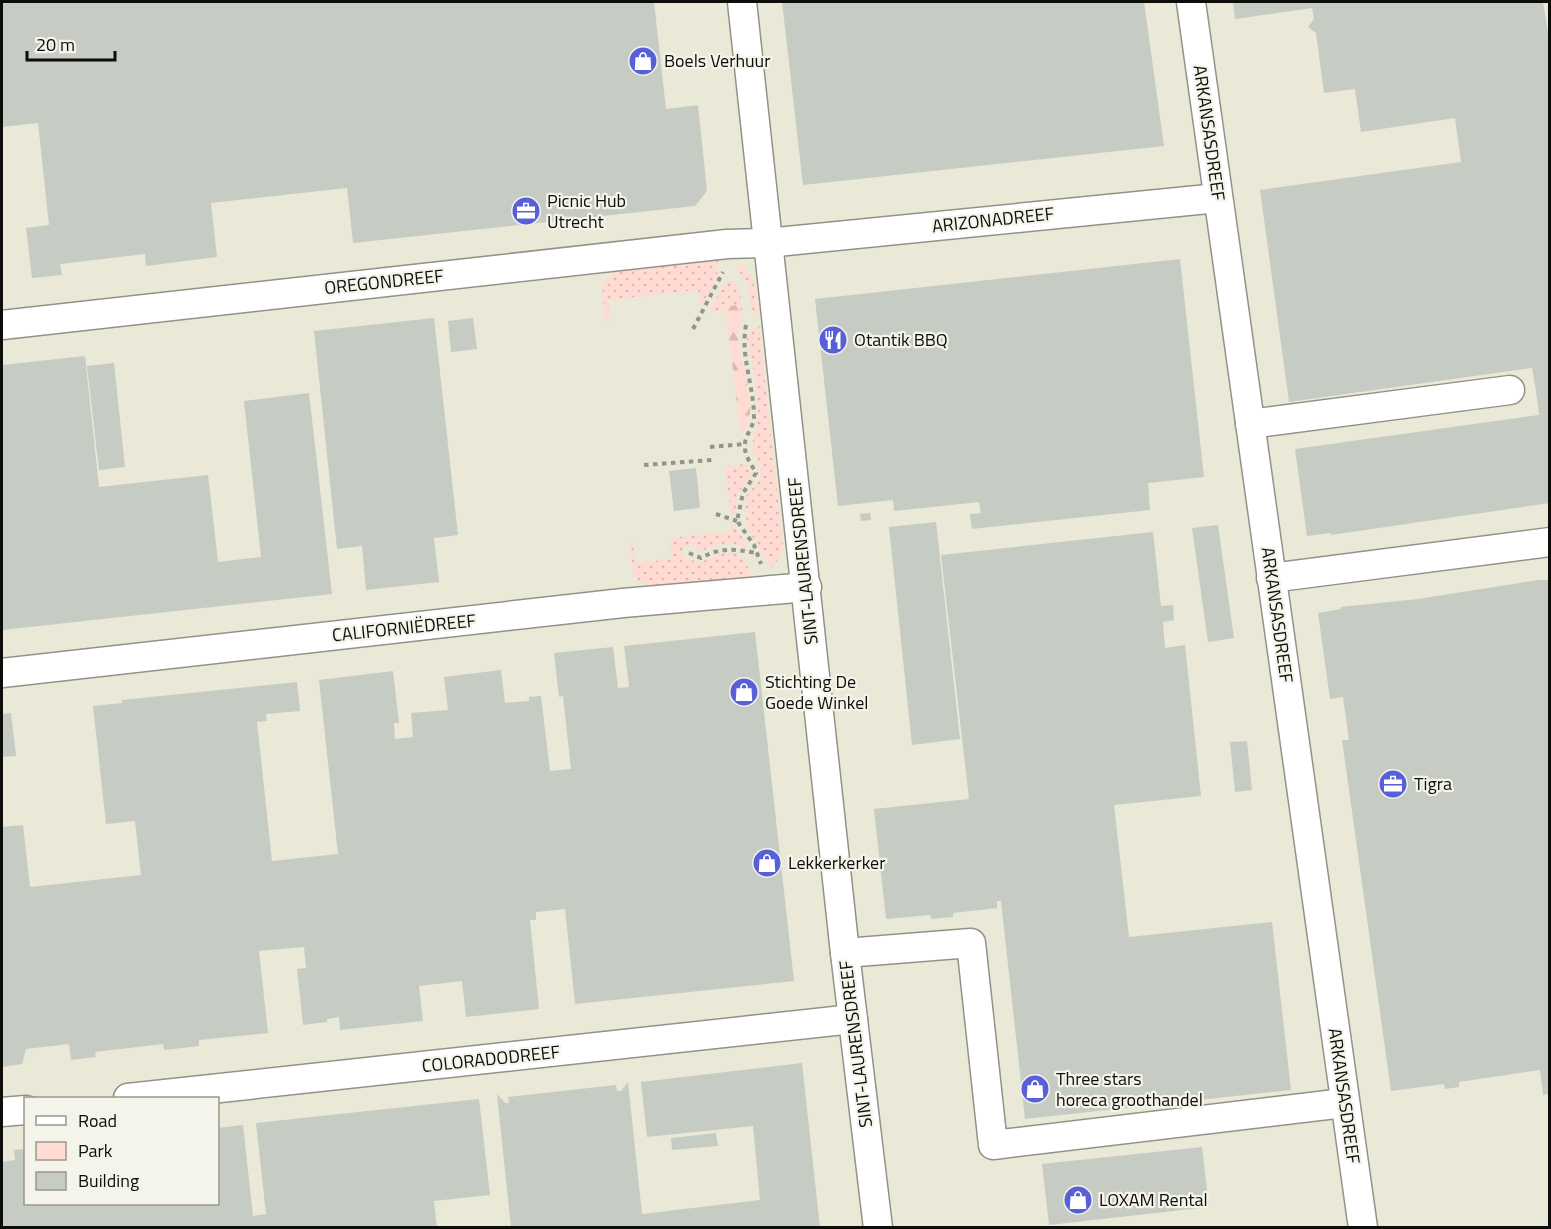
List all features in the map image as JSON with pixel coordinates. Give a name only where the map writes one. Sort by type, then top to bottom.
[{"type":"street","name":"SINT-LAURENSDREEF","points":[[742,2],[845,953],[878,1227]]},
{"type":"street","name":"ARKANSASDREEF","points":[[1191,2],[1363,1227]]},
{"type":"street","name":"ARIZONADREEF","points":[[767,243],[1218,198]]},
{"type":"street","name":"OREGONDREEF","points":[[2,325],[726,244],[767,243]]},
{"type":"street","points":[[1250,424],[1510,390]]},
{"type":"street","points":[[1272,578],[1550,542]]},
{"type":"street","name":"CALIFORNIËDREEF","points":[[2,673],[759,589],[807,587]]},
{"type":"street","points":[[845,953],[971,943],[993,1145],[1344,1103]]},
{"type":"street","name":"COLORADODREEF","points":[[137,1097],[854,1019]]},
{"type":"street","points":[[2,1112],[24,1110]]},
{"type":"path","points":[[693,329],[722,278],[724,264],[730,256],[726,244]]},
{"type":"path","points":[[737,521],[743,493],[756,473],[747,457],[744,444],[754,420],[751,377],[744,351],[747,315]]},
{"type":"path","points":[[710,447],[744,444]]},
{"type":"path","points":[[644,465],[712,460]]},
{"type":"path","points":[[716,514],[737,521],[757,553],[763,569],[759,589]]},
{"type":"path","points":[[689,553],[700,558],[714,550],[732,548],[757,553]]},
{"type":"shaded area","points":[[2,2],[1549,2],[1549,1227],[2,1228]]},
{"type":"green space","points":[[719,258],[716,282],[701,306],[698,290],[608,300],[609,320],[605,322],[602,286],[614,271]]},
{"type":"green space","points":[[739,264],[749,274],[755,287],[758,315],[754,318],[748,288],[737,267]]},
{"type":"green space","points":[[727,281],[733,281],[740,292],[743,312],[740,308],[727,307],[726,310],[708,312]]},
{"type":"green space","points":[[736,305],[743,312],[738,340],[750,413],[744,431],[740,430],[726,310],[727,307]]},
{"type":"green space","points":[[759,325],[783,546],[781,555],[772,568],[750,533],[745,513],[746,496],[760,480],[761,473],[752,447],[758,415],[755,375],[747,340],[747,335]]},
{"type":"green space","points":[[747,464],[752,473],[737,495],[736,514],[733,515],[725,466]]},
{"type":"green space","points":[[731,523],[746,542],[745,548],[722,544],[699,552],[696,546],[690,545],[682,551],[683,557],[700,563],[717,555],[732,553],[743,559],[751,578],[659,588],[647,585],[635,578],[629,542],[633,544],[636,563],[671,559],[670,538],[731,531]]},
{"type":"building","points":[[2,2],[654,2],[666,109],[698,105],[707,191],[695,206],[353,243],[347,188],[211,203],[217,257],[146,266],[145,254],[60,264],[62,275],[32,278],[26,228],[49,225],[38,123],[2,127]]},
{"type":"building","points":[[782,2],[1144,2],[1164,146],[803,185]]},
{"type":"building","points":[[1233,2],[1543,2],[1550,45],[1550,503],[1331,535],[1331,533],[1307,536],[1295,449],[1539,415],[1536,391],[1532,368],[1289,402],[1260,190],[1461,162],[1455,118],[1361,132],[1355,89],[1324,93],[1316,33],[1308,27],[1314,19],[1312,8],[1235,19]]},
{"type":"building","points":[[1180,259],[1204,477],[1148,483],[1150,510],[972,529],[970,514],[981,513],[979,502],[894,511],[893,500],[838,506],[815,299]]},
{"type":"building","points":[[434,318],[458,535],[434,538],[439,582],[366,590],[362,546],[337,549],[314,331]]},
{"type":"building","points":[[473,318],[477,349],[451,352],[448,321]]},
{"type":"building","points":[[85,356],[99,487],[208,475],[218,562],[261,557],[244,401],[309,393],[332,594],[2,630],[2,365]]},
{"type":"building","points":[[114,363],[125,467],[99,470],[87,366]]},
{"type":"building","points":[[696,468],[700,508],[674,511],[669,471]]},
{"type":"building","points":[[870,513],[871,520],[861,521],[860,514]]},
{"type":"building","points":[[936,522],[960,739],[912,745],[889,527]]},
{"type":"building","points":[[1218,525],[1234,638],[1208,642],[1192,528]]},
{"type":"building","points":[[1153,532],[1161,606],[1173,605],[1174,620],[1163,622],[1165,648],[1185,645],[1201,796],[1114,805],[1129,937],[1272,922],[1291,1090],[1025,1119],[1001,901],[997,901],[997,908],[953,913],[953,917],[931,919],[930,915],[886,919],[874,809],[969,799],[941,555]]},
{"type":"building","points":[[1550,580],[1550,1094],[1543,1095],[1540,1070],[1459,1082],[1459,1087],[1445,1089],[1444,1084],[1391,1091],[1342,740],[1349,740],[1343,697],[1330,699],[1318,613],[1341,609],[1341,607],[1418,599]]},
{"type":"building","points":[[755,632],[794,981],[575,1004],[565,909],[536,912],[536,920],[530,920],[539,1009],[466,1017],[462,981],[419,986],[423,1021],[340,1030],[339,1017],[327,1019],[327,1022],[303,1025],[297,969],[306,968],[304,947],[259,951],[268,1033],[199,1040],[199,1046],[164,1050],[163,1044],[95,1052],[96,1057],[71,1060],[69,1044],[26,1049],[22,1064],[2,1067],[2,827],[23,825],[30,887],[141,875],[135,821],[106,824],[93,706],[122,703],[122,700],[297,682],[300,711],[266,714],[267,721],[257,722],[272,861],[338,854],[319,680],[393,671],[399,723],[394,723],[395,739],[413,737],[411,713],[448,710],[444,677],[501,670],[505,703],[529,701],[529,697],[541,696],[550,771],[571,769],[563,696],[559,697],[554,653],[613,647],[618,688],[629,687],[624,646]]},
{"type":"building","points":[[11,713],[16,756],[2,757],[2,714]]},
{"type":"building","points":[[1247,741],[1252,790],[1235,792],[1230,742]]},
{"type":"building","points":[[802,1063],[820,1228],[511,1228],[497,1094],[505,1103],[509,1103],[508,1097],[616,1085],[617,1091],[621,1091],[628,1082],[642,1214],[760,1200],[753,1126],[647,1137],[641,1082]]},
{"type":"building","points":[[479,1099],[490,1195],[434,1201],[437,1228],[2,1228],[2,1162],[15,1160],[14,1150],[24,1149],[24,1205],[219,1205],[219,1128],[243,1125],[253,1216],[266,1214],[256,1123]]},
{"type":"building","points":[[716,1133],[718,1146],[672,1150],[671,1138]]},
{"type":"building","points":[[1202,1147],[1209,1207],[1049,1225],[1042,1164]]},
{"type":"place","name":"Boels Verhuur","points":[[643,61]]},
{"type":"place","name":"Picnic Hub Utrecht","points":[[526,211]]},
{"type":"place","name":"Otantik BBQ","points":[[833,340]]},
{"type":"place","name":"Stichting De Goede Winkel","points":[[744,692]]},
{"type":"place","name":"Tigra","points":[[1393,784]]},
{"type":"place","name":"Lekkerkerker","points":[[767,863]]},
{"type":"place","name":"Three stars horeca groothandel","points":[[1035,1089]]},
{"type":"place","name":"LOXAM Rental","points":[[1078,1200]]}]
